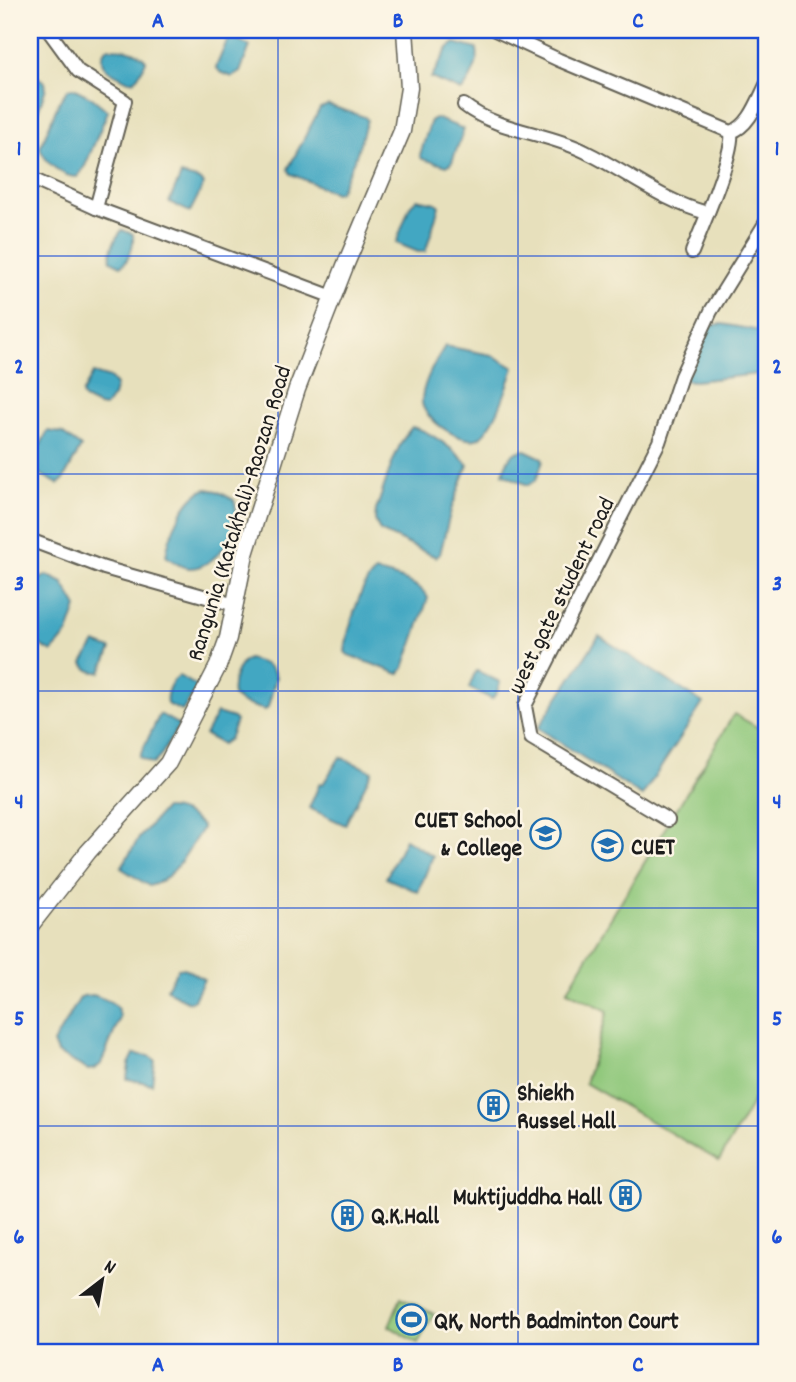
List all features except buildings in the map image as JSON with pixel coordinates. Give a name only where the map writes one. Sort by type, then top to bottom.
[{"type":"main road","name":"Rangunia (Katakhali)-Raozan Road","points":[[30,926],[88,852],[168,763],[218,666],[228,638],[245,554],[280,439],[333,297],[402,131],[409,88],[405,30]]},
{"type":"street","points":[[48,30],[78,71],[125,101],[96,208]]},
{"type":"street","points":[[495,30],[559,60],[731,132],[738,130],[745,122],[766,85]]},
{"type":"street","points":[[464,105],[492,121],[583,150],[681,206],[707,213]]},
{"type":"street","points":[[692,252],[728,156],[731,132]]},
{"type":"street","points":[[30,178],[96,208],[333,297]]},
{"type":"street","name":"west gate student road","points":[[668,820],[530,738],[525,706],[659,442],[681,376],[711,311],[766,222]]},
{"type":"street","points":[[30,540],[104,568],[235,605]]},
{"type":"green space","points":[[734,714],[766,732],[766,1079],[719,1161],[585,1083],[608,1011],[567,991]]},
{"type":"green space","name":"QK, North Badminton Court","points":[[401,1297],[434,1314],[418,1343],[389,1326]]},
{"type":"water","points":[[233,38],[250,46],[240,72],[232,77],[220,72],[216,67],[227,41]]},
{"type":"water","points":[[455,43],[477,49],[478,54],[474,72],[461,91],[431,78],[448,48]]},
{"type":"water","points":[[107,48],[133,51],[146,60],[135,80],[129,81],[103,65],[103,54]]},
{"type":"water","points":[[30,72],[45,82],[46,88],[30,134]]},
{"type":"water","points":[[73,88],[91,97],[108,111],[85,166],[77,177],[55,168],[40,148],[59,102],[68,89]]},
{"type":"water","points":[[328,105],[367,120],[356,156],[339,192],[335,193],[291,174],[288,169],[320,108]]},
{"type":"water","points":[[435,118],[464,129],[452,162],[447,166],[422,159],[420,155],[431,120]]},
{"type":"water","points":[[181,175],[200,180],[204,184],[190,212],[169,202]]},
{"type":"water","points":[[417,199],[439,206],[425,252],[396,243],[410,206]]},
{"type":"water","points":[[122,230],[133,234],[133,238],[129,256],[121,266],[111,261],[111,253]]},
{"type":"water","points":[[722,324],[766,332],[766,373],[684,380],[706,329]]},
{"type":"water","points":[[445,346],[492,355],[514,368],[501,405],[492,423],[480,437],[465,439],[446,430],[429,416],[424,408],[424,387]]},
{"type":"water","points":[[93,373],[110,378],[116,385],[113,396],[105,407],[84,399],[82,394]]},
{"type":"water","points":[[412,427],[442,442],[468,465],[451,510],[440,554],[436,557],[380,531],[375,520],[395,456]]},
{"type":"water","points":[[48,431],[62,433],[81,447],[63,480],[58,484],[35,471],[30,464]]},
{"type":"water","points":[[525,450],[543,461],[536,480],[528,485],[503,474],[510,458],[516,452]]},
{"type":"water","points":[[207,489],[234,500],[236,510],[232,532],[227,543],[211,560],[201,566],[184,567],[166,556],[170,538],[185,507],[199,492]]},
{"type":"water","points":[[376,572],[412,584],[428,598],[404,668],[399,674],[345,652],[351,621],[360,597]]},
{"type":"water","points":[[47,575],[63,583],[77,607],[68,633],[52,652],[30,639],[30,605],[40,579]]},
{"type":"water","points":[[599,636],[703,703],[642,796],[538,728]]},
{"type":"water","points":[[95,643],[111,649],[101,672],[86,668],[83,663]]},
{"type":"water","points":[[248,659],[269,666],[276,677],[265,710],[242,703],[233,696],[235,675]]},
{"type":"water","points":[[477,671],[500,682],[492,699],[469,688]]},
{"type":"water","points":[[179,676],[197,686],[182,711],[167,704],[171,685]]},
{"type":"water","points":[[217,713],[236,721],[229,739],[222,744],[205,735]]},
{"type":"water","points":[[160,714],[179,725],[153,764],[139,757]]},
{"type":"water","points":[[340,757],[372,771],[345,825],[309,808],[320,783],[323,784]]},
{"type":"water","points":[[164,809],[185,813],[198,822],[202,829],[174,871],[149,886],[121,868],[139,838]]},
{"type":"water","points":[[405,839],[433,856],[418,892],[386,878]]},
{"type":"water","points":[[184,968],[204,979],[194,1000],[189,1002],[167,988],[178,969]]},
{"type":"water","points":[[93,995],[115,1005],[120,1018],[101,1064],[88,1070],[57,1053],[53,1043],[80,998]]},
{"type":"water","points":[[134,1054],[149,1056],[155,1060],[152,1084],[127,1079],[129,1064]]},
{"type":"place","name":"CUET School & College","points":[[545,833]]},
{"type":"place","name":"CUET","points":[[608,846]]},
{"type":"place","name":"Shiekh Russel Hall","points":[[494,1106]]},
{"type":"place","name":"Muktijuddha Hall","points":[[625,1196]]},
{"type":"place","name":"Q.K.Hall","points":[[348,1215]]},
{"type":"place","name":"QK, North Badminton Court","points":[[411,1320]]}]
